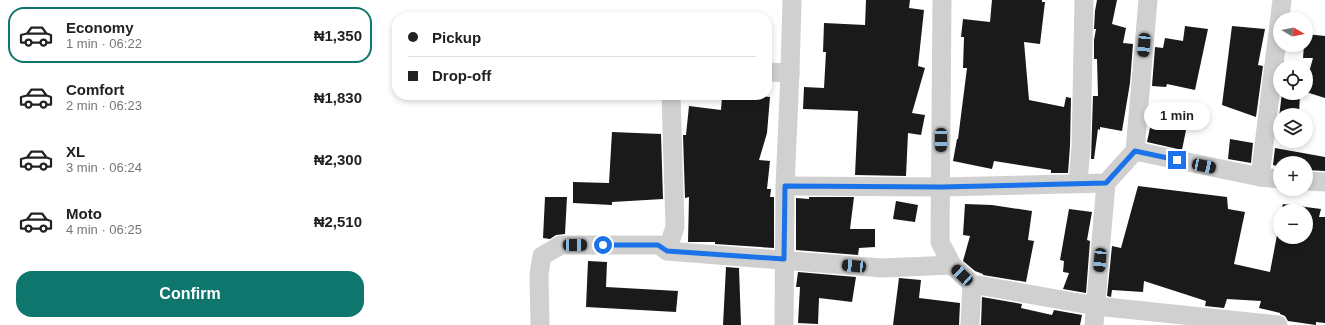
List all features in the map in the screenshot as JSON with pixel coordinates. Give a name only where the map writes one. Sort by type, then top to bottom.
[{"type":"street","points":[[784,325],[785,186],[792,0]]},
{"type":"street","points":[[942,0],[940,242],[952,265],[972,284],[1096,306],[1278,325]]},
{"type":"street","points":[[1078,183],[1081,147],[1084,0]]},
{"type":"street","points":[[1094,325],[1106,183],[1135,151],[1148,0]]},
{"type":"street","points":[[1260,177],[1282,0]]},
{"type":"street","points":[[772,72],[790,74]]},
{"type":"street","points":[[667,251],[675,227],[671,100]]},
{"type":"street","points":[[1135,151],[1260,177],[1273,178]]},
{"type":"street","points":[[1313,181],[1325,182]]},
{"type":"street","points":[[785,186],[941,187],[1106,183]]},
{"type":"street","points":[[540,325],[539,274],[542,256],[561,245],[658,245],[667,251],[784,259],[882,268],[952,265]]},
{"type":"street","points":[[970,325],[972,284]]},
{"type":"building","points":[[866,0],[910,0],[909,8],[924,10],[918,66],[925,68],[912,113],[925,115],[921,135],[908,133],[906,176],[855,175],[858,111],[803,109],[804,87],[824,88],[826,52],[823,52],[824,23],[865,25]]},
{"type":"building","points":[[992,0],[1042,0],[1042,2],[1045,2],[1040,44],[1024,42],[1029,100],[1064,107],[1066,97],[1071,98],[1068,173],[1051,173],[1051,170],[994,161],[992,169],[953,161],[958,139],[967,68],[963,68],[964,37],[961,37],[963,19],[990,22]]},
{"type":"building","points":[[1097,0],[1117,0],[1112,24],[1126,28],[1123,43],[1133,44],[1130,83],[1122,131],[1100,127],[1100,130],[1098,129],[1094,159],[1091,159],[1093,96],[1098,96],[1097,59],[1094,59],[1094,40],[1096,29],[1094,29]]},
{"type":"building","points":[[1185,26],[1208,29],[1195,90],[1167,84],[1166,87],[1152,86],[1155,47],[1163,48],[1165,38],[1183,41]]},
{"type":"building","points":[[1232,26],[1265,29],[1258,65],[1263,66],[1256,117],[1222,105]]},
{"type":"building","points":[[1313,35],[1325,36],[1325,98],[1313,94],[1313,58],[1303,58],[1303,52],[1313,52]]},
{"type":"building","points":[[722,100],[770,100],[767,133],[759,160],[770,161],[767,189],[771,189],[770,197],[774,197],[774,248],[715,244],[715,242],[688,242],[689,197],[685,198],[683,135],[686,135],[689,106],[721,110]]},
{"type":"building","points":[[1281,100],[1300,100],[1299,108],[1280,108]]},
{"type":"building","points":[[1151,123],[1186,130],[1182,150],[1147,142]]},
{"type":"building","points":[[612,132],[661,134],[663,199],[612,202],[612,205],[573,203],[573,182],[609,183]]},
{"type":"building","points":[[1230,139],[1253,143],[1251,163],[1228,159]]},
{"type":"building","points":[[1275,148],[1325,157],[1325,171],[1313,170],[1313,156],[1274,156]]},
{"type":"building","points":[[1138,186],[1227,197],[1228,209],[1245,212],[1234,264],[1270,272],[1275,244],[1313,244],[1313,208],[1321,209],[1319,217],[1325,217],[1325,323],[1316,322],[1316,325],[1288,321],[1285,316],[1280,313],[1259,308],[1261,301],[1227,299],[1224,308],[1205,306],[1206,301],[1144,281],[1143,292],[1112,290],[1111,297],[1107,296],[1112,246],[1121,248]]},
{"type":"building","points":[[545,197],[567,197],[565,234],[556,235],[550,239],[543,238]]},
{"type":"building","points":[[809,197],[854,197],[850,229],[875,229],[875,247],[859,248],[858,255],[796,250],[796,198],[809,199]]},
{"type":"building","points":[[896,201],[918,205],[915,222],[893,219]]},
{"type":"building","points":[[965,204],[992,205],[1032,211],[1028,240],[1034,241],[1026,282],[983,275],[975,271],[963,261],[970,236],[963,235]]},
{"type":"building","points":[[1069,209],[1092,212],[1087,240],[1090,241],[1086,293],[1063,289],[1069,273],[1063,272],[1064,261],[1060,260]]},
{"type":"building","points":[[588,261],[607,262],[606,287],[678,291],[676,312],[586,307]]},
{"type":"building","points":[[726,267],[739,268],[741,325],[723,325]]},
{"type":"building","points":[[798,272],[856,277],[852,302],[819,298],[818,324],[798,323],[800,287],[796,287]]},
{"type":"building","points":[[899,278],[921,280],[919,298],[960,303],[959,325],[893,325]]},
{"type":"building","points":[[982,297],[1022,304],[1021,308],[1052,315],[1054,310],[1082,315],[1080,325],[981,325]]},
{"type":"route","points":[[603,245],[658,245],[667,251],[784,259],[785,186],[941,187],[1106,183],[1135,151],[1177,160]]}]
